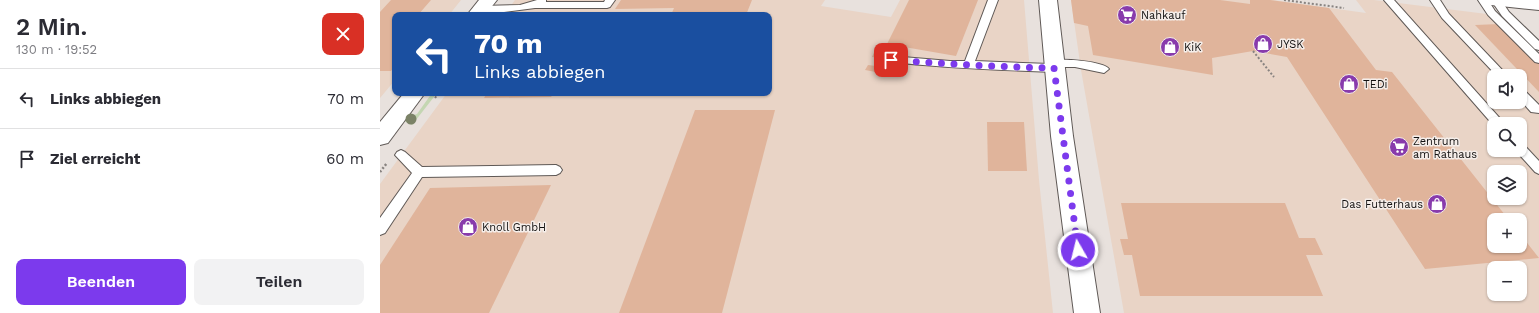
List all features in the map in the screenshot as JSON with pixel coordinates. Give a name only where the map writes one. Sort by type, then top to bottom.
[{"type":"street","points":[[1048,0],[1062,136],[1087,313]]},
{"type":"street","points":[[1491,0],[1539,5]]},
{"type":"street","points":[[380,137],[413,96]]},
{"type":"lane","points":[[481,8],[518,9],[539,3],[607,5],[610,0]]},
{"type":"lane","points":[[969,64],[993,0]]},
{"type":"lane","points":[[1389,0],[1493,117]]},
{"type":"lane","points":[[1435,0],[1445,16],[1496,69]]},
{"type":"lane","points":[[1483,0],[1491,13],[1539,60]]},
{"type":"lane","points":[[1496,0],[1506,14],[1539,46]]},
{"type":"lane","points":[[891,60],[950,65],[969,64],[1006,67],[1075,64],[1104,69]]},
{"type":"lane","points":[[1527,100],[1535,109],[1539,109]]},
{"type":"lane","points":[[401,155],[419,172],[556,170]]},
{"type":"lane","points":[[1527,156],[1539,169]]},
{"type":"lane","points":[[380,229],[419,172]]},
{"type":"path","points":[[1284,0],[1344,8]]},
{"type":"path","points":[[1254,51],[1274,78]]},
{"type":"shaded area","points":[[380,0],[461,0],[451,12],[392,12],[392,84],[380,98]]},
{"type":"shaded area","points":[[515,0],[825,0],[821,6],[891,17],[900,0],[1024,0],[1039,180],[1053,313],[380,313],[380,184],[445,96],[772,96],[772,12],[506,12]]},
{"type":"shaded area","points":[[1071,0],[1273,0],[1366,13],[1356,0],[1374,0],[1495,15],[1539,57],[1539,313],[1124,313],[1081,70]]},
{"type":"green space","points":[[430,96],[435,96],[412,125],[404,121],[408,117],[417,114]]},
{"type":"building","points":[[391,0],[431,0],[421,12],[392,12],[391,71],[380,71],[380,12]]},
{"type":"building","points":[[621,0],[752,0],[747,12],[672,12],[674,8],[615,9]]},
{"type":"building","points":[[909,0],[978,0],[956,56],[887,44]]},
{"type":"building","name":"Zentrum am Rathaus","points":[[1071,0],[1220,0],[1250,4],[1250,0],[1270,0],[1329,8],[1376,70],[1392,72],[1487,192],[1487,205],[1497,205],[1503,213],[1487,213],[1487,253],[1527,253],[1527,243],[1539,258],[1508,261],[1487,261],[1487,263],[1425,269],[1287,57],[1253,51],[1212,58],[1213,75],[1093,55],[1088,26],[1074,23]]},
{"type":"building","points":[[1500,24],[1539,63],[1539,92],[1527,79],[1527,69],[1517,69],[1475,25]]},
{"type":"building","points":[[878,44],[886,46],[880,58],[872,57]]},
{"type":"building","points":[[868,65],[884,67],[881,73],[865,70]]},
{"type":"building","points":[[485,96],[552,96],[551,97],[484,98]]},
{"type":"building","points":[[695,110],[775,110],[722,313],[619,313]]},
{"type":"building","points":[[987,122],[1024,122],[1027,171],[988,171]]},
{"type":"building","name":"Knoll GmbH","points":[[551,185],[489,313],[380,313],[380,265],[430,188]]},
{"type":"building","points":[[1121,203],[1285,203],[1299,238],[1315,238],[1323,255],[1306,255],[1323,296],[1140,296],[1132,255],[1124,255],[1120,239],[1128,239]]},
{"type":"place","name":"Nahkauf","points":[[1127,15]]},
{"type":"place","name":"JYSK","points":[[1263,44]]},
{"type":"place","name":"KiK","points":[[1170,47]]},
{"type":"place","name":"TEDi","points":[[1349,84]]},
{"type":"place","name":"Zentrum am Rathaus","points":[[1399,147]]},
{"type":"place","name":"Das Futterhaus","points":[[1437,204]]},
{"type":"place","name":"Knoll GmbH","points":[[468,227]]},
{"type":"route","points":[[891,60],[950,65],[969,64],[1006,67],[1054,68],[1078,250]]}]
